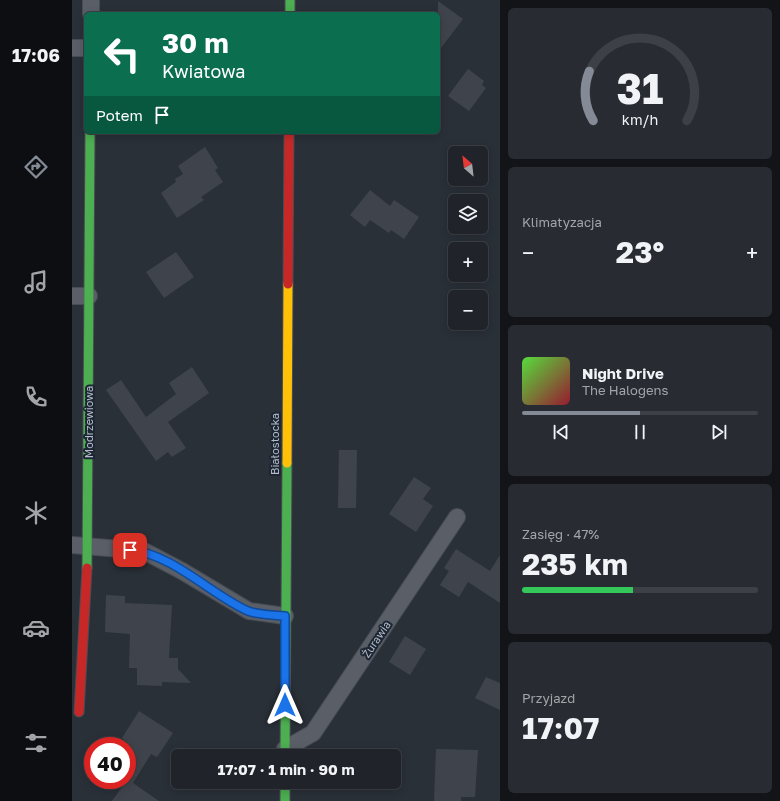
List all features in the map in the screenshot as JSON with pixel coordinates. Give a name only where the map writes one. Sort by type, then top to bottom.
[{"type":"street","points":[[91,0],[91,12]]},
{"type":"street","points":[[290,0],[290,12]]},
{"type":"street","points":[[72,48],[84,48]]},
{"type":"street","name":"Modrzewiowa","points":[[79,712],[88,546],[90,134]]},
{"type":"street","name":"Białostocka","points":[[285,749],[289,134]]},
{"type":"street","points":[[72,296],[89,296]]},
{"type":"street","name":"Żurawia","points":[[291,749],[313,734],[457,517]]},
{"type":"street","points":[[72,545],[144,551],[182,571],[249,612],[285,616]]},
{"type":"street","points":[[285,789],[285,801]]},
{"type":"building","points":[[438,1],[463,19],[440,49],[440,12],[438,12]]},
{"type":"building","points":[[468,69],[484,81],[482,85],[486,88],[469,111],[448,96]]},
{"type":"building","points":[[205,147],[218,168],[215,170],[223,182],[201,197],[204,200],[177,218],[161,193],[176,182],[175,179],[183,174],[178,166]]},
{"type":"building","points":[[370,190],[390,206],[394,200],[419,217],[404,239],[391,230],[389,233],[370,220],[365,227],[350,215]]},
{"type":"building","points":[[176,252],[194,277],[164,298],[146,272]]},
{"type":"building","points":[[192,367],[209,393],[168,422],[186,448],[172,457],[168,452],[156,461],[106,390],[121,380],[146,417],[176,394],[169,383]]},
{"type":"building","points":[[339,450],[357,450],[356,508],[338,508]]},
{"type":"building","points":[[414,477],[431,488],[423,499],[433,506],[416,532],[389,514]]},
{"type":"building","points":[[456,549],[490,571],[500,555],[500,603],[468,582],[459,597],[440,585],[449,571],[444,568]]},
{"type":"building","points":[[106,595],[125,596],[125,603],[172,605],[169,658],[178,658],[178,669],[191,683],[162,682],[162,686],[137,685],[137,668],[129,668],[130,634],[105,632]]},
{"type":"building","points":[[405,636],[426,649],[410,675],[389,662]]},
{"type":"building","points":[[486,677],[500,683],[500,710],[475,698]]},
{"type":"building","points":[[139,711],[173,733],[157,757],[151,754],[136,778],[136,737],[123,737]]},
{"type":"building","points":[[436,749],[478,750],[475,797],[461,797],[461,801],[434,801]]},
{"type":"building","points":[[136,785],[159,801],[112,801],[121,789],[136,789]]},
{"type":"traffic: fast","points":[[290,0],[290,12]]},
{"type":"traffic: fast","points":[[87,568],[90,134]]},
{"type":"traffic: fast","points":[[285,749],[287,463]]},
{"type":"traffic: fast","points":[[285,789],[285,801]]},
{"type":"traffic: slow","points":[[287,463],[288,284]]},
{"type":"traffic: jam","points":[[288,284],[289,134]]},
{"type":"traffic: jam","points":[[79,712],[87,568]]},
{"type":"route","points":[[130,550],[144,551],[182,571],[249,612],[285,616],[285,705]]}]
